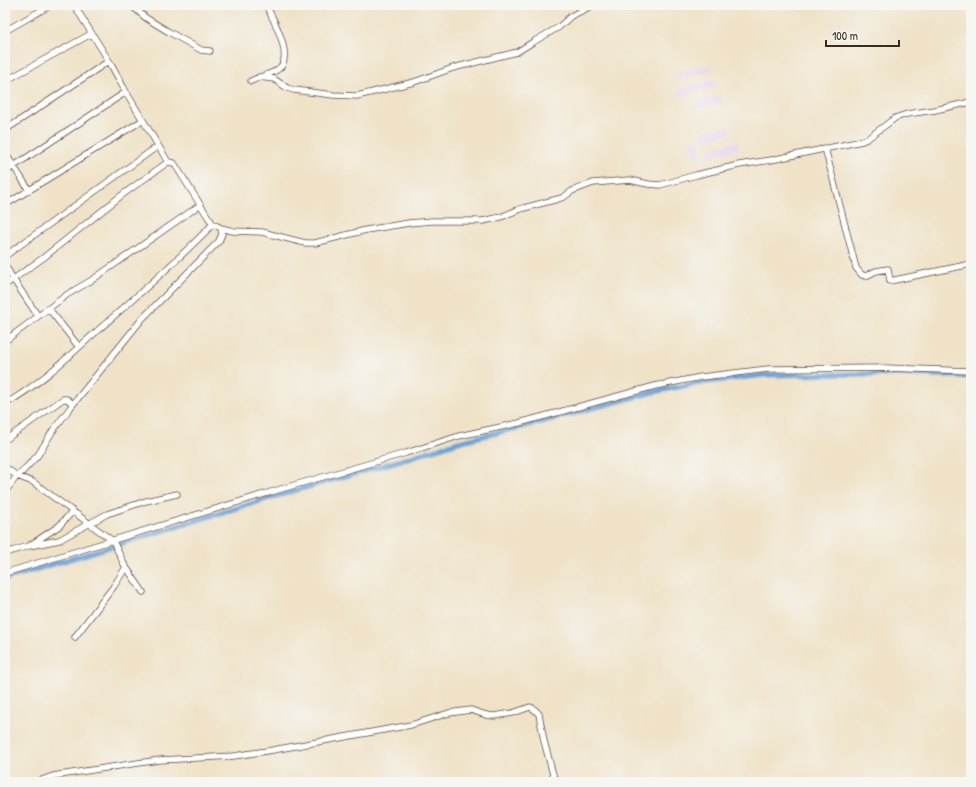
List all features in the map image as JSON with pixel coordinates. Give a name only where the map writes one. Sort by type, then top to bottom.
[{"type":"street","points":[[5,31],[51,5]]},
{"type":"street","points":[[74,5],[109,61],[168,162]]},
{"type":"street","points":[[131,5],[146,18],[169,32],[201,50],[210,51]]},
{"type":"street","points":[[251,81],[277,70],[285,57],[283,46],[266,5]]},
{"type":"street","points":[[259,77],[274,79],[286,88],[294,90],[333,95],[357,96],[414,82],[454,68],[518,52],[559,27],[571,16],[594,5]]},
{"type":"street","points":[[5,81],[91,34]]},
{"type":"street","points":[[5,130],[109,61]]},
{"type":"street","points":[[5,172],[126,92]]},
{"type":"street","points":[[5,285],[43,258],[122,195],[168,162],[174,163],[213,224],[233,231],[262,232],[300,242],[315,243],[366,230],[409,223],[432,221],[483,221],[558,200],[572,191],[593,183],[630,180],[660,185],[711,172],[862,141],[895,118],[907,114],[935,110],[971,102]]},
{"type":"street","points":[[5,204],[143,120]]},
{"type":"street","points":[[5,256],[158,146]]},
{"type":"street","points":[[825,148],[856,268],[862,275],[866,276],[876,271],[888,269],[890,281],[971,264]]},
{"type":"street","points":[[5,153],[29,190]]},
{"type":"street","points":[[5,341],[68,294],[92,280],[200,205]]},
{"type":"street","points":[[5,404],[31,388],[79,347],[168,268],[213,224]]},
{"type":"street","points":[[5,492],[17,476],[38,455],[52,432],[73,404],[142,319],[219,241],[222,234],[221,228]]},
{"type":"street","points":[[5,265],[38,316]]},
{"type":"street","points":[[49,309],[79,347]]},
{"type":"street","points":[[5,574],[459,436],[519,422],[655,386],[701,377],[768,369],[886,368],[971,371]]},
{"type":"street","points":[[5,440],[63,399],[66,399],[73,404]]},
{"type":"street","points":[[5,467],[17,476],[33,482],[113,540],[114,546],[126,567],[143,592]]},
{"type":"street","points":[[5,553],[59,540],[107,514],[146,500],[177,494]]},
{"type":"street","points":[[29,546],[59,526],[73,511]]},
{"type":"street","points":[[76,637],[114,586],[126,567]]},
{"type":"street","points":[[36,782],[53,776],[138,763],[174,759],[234,756],[273,750],[411,725],[449,713],[471,710],[494,716],[512,713],[530,707],[540,714],[544,741],[555,782]]},
{"type":"shaded area","points":[[710,65],[712,71],[676,79],[675,73]]},
{"type":"shaded area","points":[[712,80],[715,81],[717,87],[680,96],[678,89]]},
{"type":"shaded area","points":[[721,95],[723,103],[698,109],[697,104],[697,110],[694,110],[693,106],[696,105],[695,102]]},
{"type":"shaded area","points":[[729,126],[731,133],[705,140],[703,132]]},
{"type":"shaded area","points":[[691,139],[698,142],[702,155],[696,157]]},
{"type":"shaded area","points":[[737,141],[739,149],[710,156],[708,149]]},
{"type":"waterway","points":[[5,579],[458,442],[518,428],[654,392],[699,383],[765,375],[883,374],[971,377]]}]
